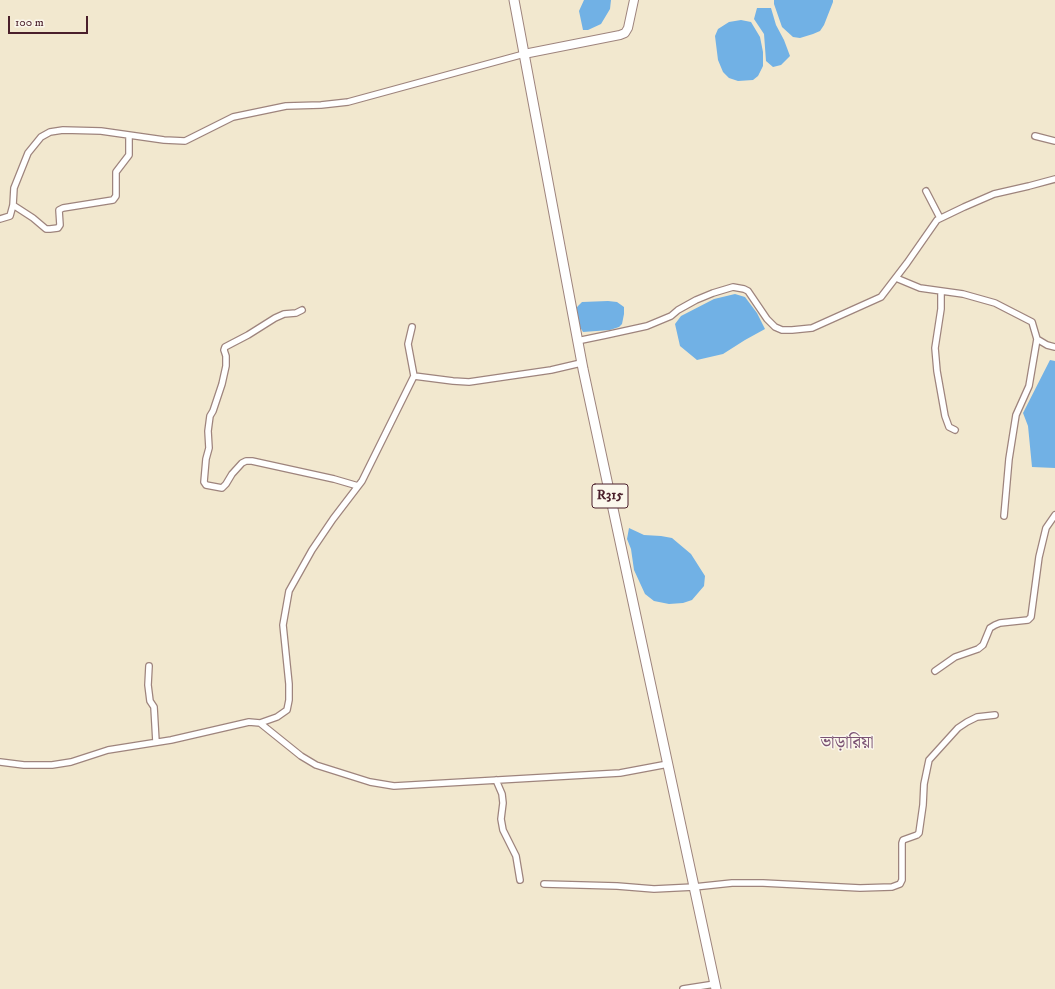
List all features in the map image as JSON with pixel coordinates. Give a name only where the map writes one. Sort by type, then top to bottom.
[{"type":"main road","name":"R315","points":[[514,0],[581,363],[716,986]]},
{"type":"street","points":[[0,219],[10,216],[13,205],[14,188],[18,174],[28,153],[41,137],[50,132],[63,130],[101,131],[164,140],[185,141],[233,117],[286,106],[322,105],[348,102],[524,54],[620,35],[625,33],[628,28],[634,0]]},
{"type":"street","points":[[13,205],[33,218],[46,229],[50,229],[58,228],[60,225],[59,210],[63,208],[112,200],[116,196],[116,172],[129,155],[129,135]]},
{"type":"street","points":[[1035,136],[1055,141]]},
{"type":"street","points":[[577,341],[647,326],[671,316],[678,310],[696,300],[733,287],[744,289],[748,292],[767,319],[775,327],[782,330],[812,328],[881,297],[937,220],[940,218],[994,194],[1055,179]]},
{"type":"street","points":[[926,191],[940,218]]},
{"type":"street","points":[[896,278],[920,288],[963,294],[995,303],[1032,322],[1037,339],[1029,386],[1016,416],[1009,459],[1004,516]]},
{"type":"street","points":[[940,291],[941,309],[935,348],[945,416],[949,427],[955,430]]},
{"type":"street","points":[[302,310],[296,313],[284,314],[275,318],[248,336],[225,347],[226,366],[222,384],[210,416],[204,482],[206,485],[222,488],[242,463],[252,461],[334,479],[358,486]]},
{"type":"street","points":[[0,762],[24,765],[52,765],[71,762],[108,750],[170,740],[241,723],[260,723],[277,717],[287,710],[289,700],[289,684],[283,625],[289,591],[312,550],[362,481],[414,376],[408,344],[412,327]]},
{"type":"street","points":[[1037,339],[1047,345],[1055,347]]},
{"type":"street","points":[[414,376],[469,382],[551,370],[581,363]]},
{"type":"street","points":[[935,671],[955,657],[978,649],[983,645],[990,628],[995,625],[1028,620],[1031,617],[1039,557],[1046,528],[1055,515]]},
{"type":"street","points":[[149,666],[149,697],[154,707],[156,742]]},
{"type":"street","points":[[544,884],[617,886],[654,889],[763,883],[860,888],[892,887],[900,884],[902,880],[903,840],[919,833],[924,784],[929,760],[958,728],[977,717],[995,715]]},
{"type":"street","points":[[260,723],[308,761],[316,765],[370,782],[394,786],[620,773],[668,764]]},
{"type":"street","points":[[496,780],[502,794],[503,803],[501,819],[503,830],[516,856],[520,880]]},
{"type":"street","points":[[683,989],[716,986]]},
{"type":"water","points":[[584,0],[611,0],[610,9],[601,24],[588,30],[583,30],[579,11]]},
{"type":"water","points":[[774,0],[833,0],[833,2],[820,31],[800,38],[793,37],[782,27]]},
{"type":"water","points":[[757,8],[771,8],[776,25],[790,56],[781,65],[773,67],[766,61],[764,34],[754,19]]},
{"type":"water","points":[[741,20],[751,22],[760,37],[763,52],[763,66],[758,76],[753,80],[738,81],[729,78],[723,72],[718,60],[715,36],[718,29],[729,22]]},
{"type":"water","points":[[735,294],[745,297],[757,313],[765,329],[723,354],[697,360],[680,346],[675,324],[681,316],[714,299]]},
{"type":"water","points":[[582,302],[617,302],[624,307],[622,324],[619,327],[610,330],[583,332],[575,310],[578,306]]},
{"type":"water","points":[[1050,360],[1055,361],[1055,468],[1032,467],[1028,426],[1023,413]]},
{"type":"water","points":[[629,528],[644,535],[672,538],[691,554],[705,576],[704,586],[692,600],[683,603],[669,604],[654,601],[645,594],[634,570],[631,549],[627,539]]},
{"type":"district","name":"ভাড়ারিয়া","points":[[847,744]]}]
